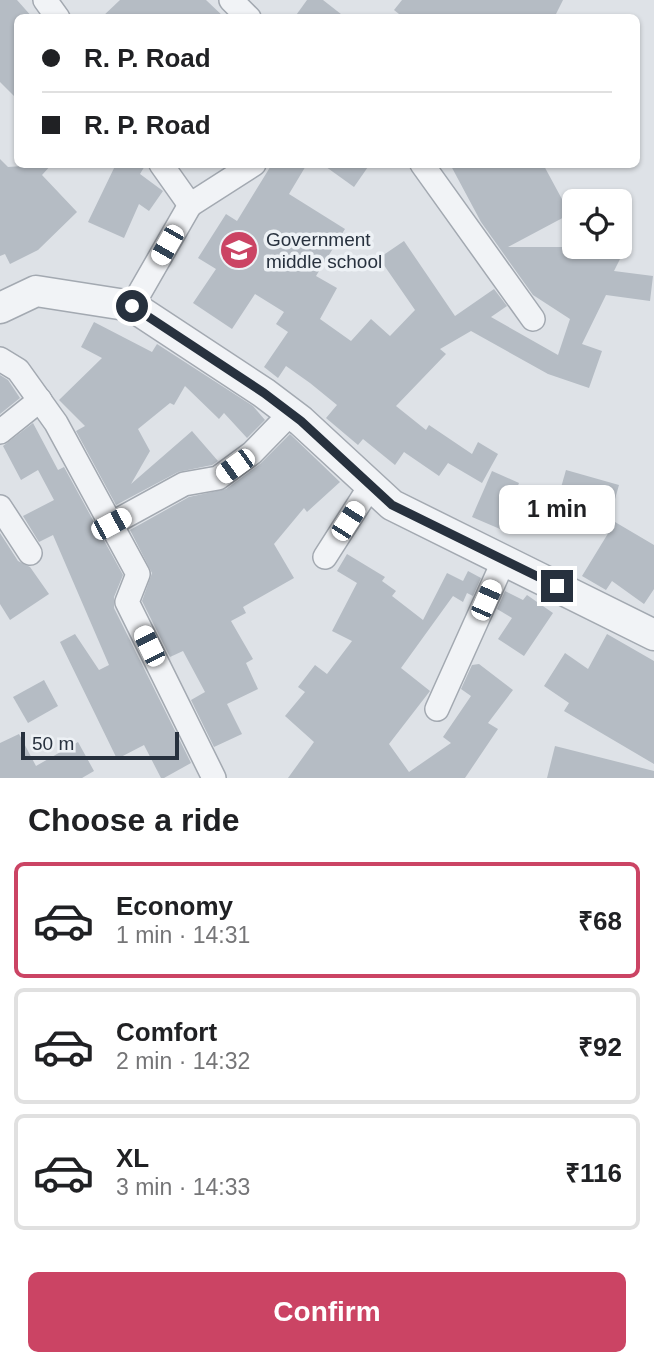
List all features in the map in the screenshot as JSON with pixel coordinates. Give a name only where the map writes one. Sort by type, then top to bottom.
[{"type":"street","points":[[230,0],[245,14]]},
{"type":"street","points":[[164,168],[190,205]]},
{"type":"street","points":[[132,306],[190,205],[248,168]]},
{"type":"street","points":[[425,168],[533,319]]},
{"type":"street","points":[[0,308],[36,291],[132,306],[292,414],[392,505],[654,635]]},
{"type":"street","points":[[0,359],[18,370],[56,423],[138,574],[127,602],[214,778]]},
{"type":"street","points":[[0,432],[40,400]]},
{"type":"street","points":[[111,524],[184,484],[218,478],[253,453],[292,414]]},
{"type":"street","points":[[325,557],[371,485]]},
{"type":"street","points":[[0,507],[30,553]]},
{"type":"street","points":[[437,709],[504,560]]},
{"type":"building","points":[[0,0],[17,0],[29,14],[14,14],[14,96],[0,82]]},
{"type":"building","points":[[120,0],[206,0],[221,14],[105,14]]},
{"type":"building","points":[[307,0],[323,0],[341,14],[297,14]]},
{"type":"building","points":[[402,0],[563,0],[556,14],[399,14],[394,10]]},
{"type":"building","points":[[0,159],[8,167],[48,168],[42,175],[77,212],[38,250],[10,264],[5,254],[0,256]]},
{"type":"building","points":[[114,168],[144,168],[140,174],[163,191],[149,211],[139,204],[124,238],[88,222]]},
{"type":"building","points":[[270,168],[305,168],[289,194],[345,229],[316,276],[337,288],[320,319],[351,341],[371,319],[390,336],[415,310],[379,258],[404,241],[455,316],[494,289],[507,306],[491,317],[558,355],[570,319],[533,295],[481,222],[452,168],[545,168],[562,199],[562,218],[508,247],[562,247],[562,259],[620,259],[614,271],[653,276],[650,301],[606,295],[582,344],[602,351],[589,388],[548,374],[471,331],[440,349],[446,354],[396,406],[426,430],[429,425],[472,454],[478,442],[498,454],[482,483],[448,463],[439,476],[404,452],[395,465],[363,439],[358,445],[326,418],[337,405],[286,366],[278,378],[264,367],[288,332],[276,324],[284,312],[255,294],[232,329],[193,303],[216,269],[198,258],[226,214],[237,221]]},
{"type":"building","points":[[328,168],[367,168],[354,187]]},
{"type":"building","points":[[94,322],[152,352],[157,344],[253,406],[265,420],[247,438],[224,413],[219,419],[185,386],[174,405],[170,403],[138,429],[150,451],[131,484],[192,431],[218,461],[212,465],[178,472],[116,505],[76,431],[85,426],[59,400],[102,358],[81,347]]},
{"type":"building","points":[[0,375],[8,380],[20,398],[0,414]]},
{"type":"building","points":[[33,423],[58,470],[64,467],[123,575],[114,597],[114,608],[191,763],[164,778],[161,778],[144,745],[117,759],[60,642],[75,634],[99,670],[109,665],[53,535],[39,542],[23,516],[54,500],[38,470],[21,480],[3,446]]},
{"type":"building","points":[[290,434],[340,482],[307,512],[304,508],[274,544],[294,578],[243,607],[246,613],[231,621],[253,659],[246,663],[258,689],[227,704],[242,734],[214,747],[191,700],[205,692],[183,651],[170,657],[142,601],[152,573],[130,530],[189,497],[226,489],[260,464]]},
{"type":"building","points":[[566,470],[619,485],[613,506],[560,491]]},
{"type":"building","points":[[492,471],[519,483],[500,529],[472,517]]},
{"type":"building","points":[[615,522],[654,545],[654,589],[644,604],[612,581],[606,590],[582,576]]},
{"type":"building","points":[[0,533],[18,561],[30,567],[49,594],[10,620],[0,604]]},
{"type":"building","points":[[347,554],[385,577],[382,581],[396,591],[392,596],[423,620],[447,573],[463,581],[468,571],[481,578],[473,596],[467,593],[463,602],[453,596],[401,668],[430,691],[389,744],[409,772],[451,743],[443,737],[471,696],[461,689],[472,665],[479,664],[513,690],[488,723],[498,729],[465,778],[288,778],[314,742],[285,716],[305,692],[298,687],[315,665],[327,674],[352,641],[332,631],[357,583],[337,571]]},
{"type":"building","points":[[505,591],[523,600],[527,595],[553,613],[524,656],[498,639],[512,618],[497,609]]},
{"type":"building","points":[[607,634],[654,661],[654,764],[564,711],[569,703],[544,686],[565,653],[588,669]]},
{"type":"building","points":[[44,680],[58,706],[28,723],[13,697]]},
{"type":"building","points":[[19,734],[36,766],[78,742],[94,771],[82,778],[0,778],[0,743]]},
{"type":"building","points":[[555,746],[654,771],[654,778],[547,778]]},
{"type":"place","name":"Government middle school","points":[[239,250]]},
{"type":"route","points":[[132,306],[264,393],[301,421],[392,505],[557,586]]}]
